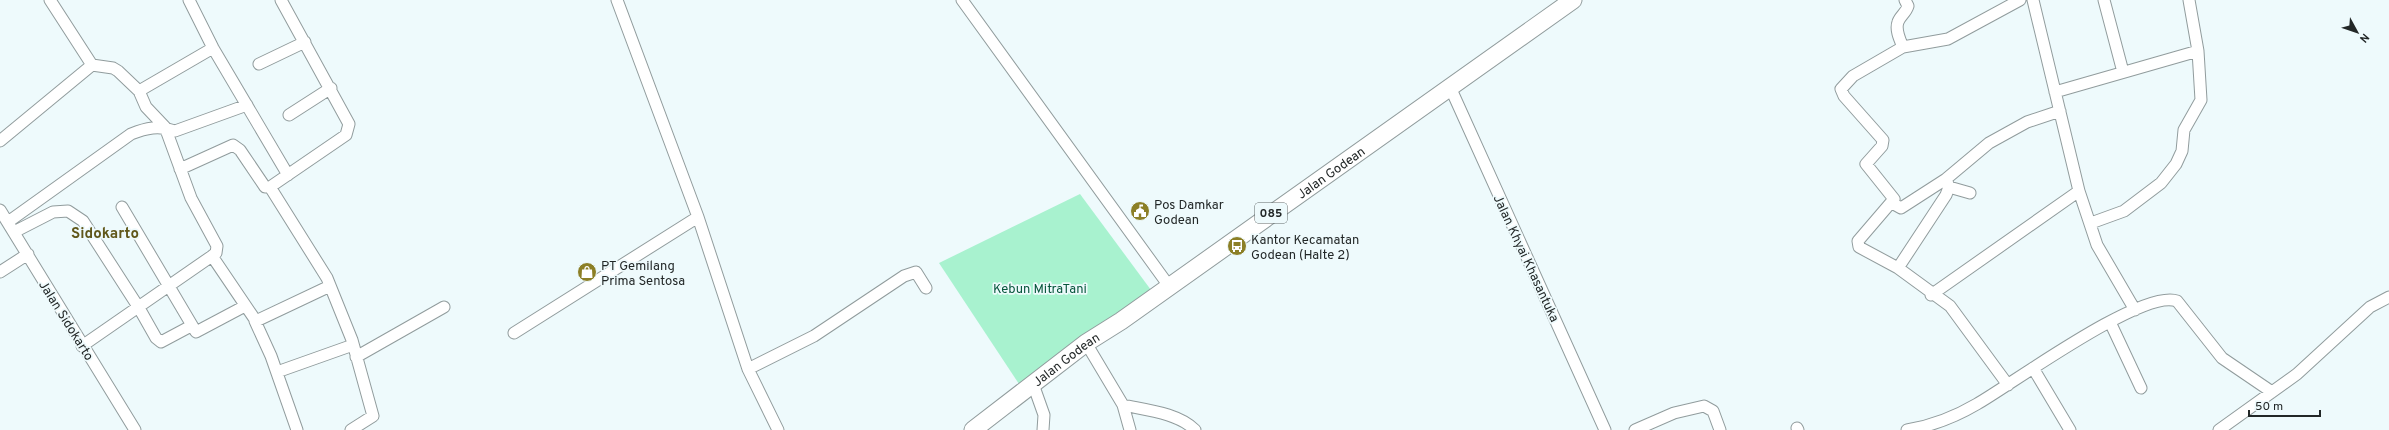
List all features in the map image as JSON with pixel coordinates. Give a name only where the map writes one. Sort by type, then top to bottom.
[{"type":"main road","name":"Jalan Godean","points":[[973,430],[1086,343],[1121,321],[1573,0]]},
{"type":"street","points":[[50,0],[92,65]]},
{"type":"street","points":[[189,0],[213,48],[288,175]]},
{"type":"street","points":[[180,169],[233,145],[240,150],[265,187],[270,187],[337,142],[349,130],[349,124],[331,88],[281,0]]},
{"type":"street","points":[[617,0],[698,216],[748,368],[778,430]]},
{"type":"street","points":[[962,0],[1169,286]]},
{"type":"street","points":[[1903,47],[1897,28],[1898,22],[1907,10],[1908,6],[1905,0]]},
{"type":"street","points":[[2008,385],[1950,306],[1931,295],[1898,268],[1862,250],[1858,241],[1892,203],[1893,196],[1866,164],[1866,162],[1882,146],[1883,140],[1844,96],[1841,89],[1853,76],[1903,47],[1948,39],[2020,0]]},
{"type":"street","points":[[2033,0],[2079,191],[2091,223],[2097,245],[2135,310]]},
{"type":"street","points":[[2104,0],[2123,72]]},
{"type":"street","points":[[2091,223],[2124,211],[2160,183],[2176,164],[2182,151],[2184,130],[2200,100],[2198,51],[2189,0]]},
{"type":"street","points":[[259,64],[305,42]]},
{"type":"street","points":[[139,91],[213,48]]},
{"type":"street","points":[[2055,92],[2198,51]]},
{"type":"street","points":[[0,141],[92,65],[113,68],[139,91],[146,106],[165,127],[191,198],[217,246],[216,253],[212,256],[139,308],[82,346]]},
{"type":"street","name":"Jalan Khyai Khasantuka","points":[[1450,87],[1605,430]]},
{"type":"street","points":[[289,115],[331,88]]},
{"type":"street","points":[[8,222],[131,134],[149,128],[165,127],[175,131],[247,105]]},
{"type":"street","points":[[1892,203],[1901,208],[1947,183],[1989,143],[2028,122],[2060,111]]},
{"type":"street","points":[[1947,183],[1954,190],[1970,193]]},
{"type":"street","points":[[1898,268],[1946,195],[1947,183]]},
{"type":"street","points":[[270,187],[330,286],[353,345],[373,416],[350,430]]},
{"type":"street","points":[[1931,295],[2079,191]]},
{"type":"street","points":[[122,207],[170,286],[191,326],[196,332],[201,331],[246,306]]},
{"type":"street","name":"Jalan Sidokarto","points":[[0,210],[28,254],[82,346],[135,430]]},
{"type":"street","points":[[14,232],[53,212],[68,212],[84,221],[159,341],[161,342],[191,326]]},
{"type":"street","points":[[514,333],[698,216]]},
{"type":"street","points":[[0,272],[28,254]]},
{"type":"street","points":[[212,256],[255,321],[277,372],[298,430]]},
{"type":"street","points":[[748,368],[814,336],[904,276],[916,272],[926,288]]},
{"type":"street","points":[[255,321],[330,286]]},
{"type":"street","points":[[2219,430],[2297,374],[2370,307],[2389,297]]},
{"type":"street","points":[[1906,430],[1944,420],[1976,405],[2033,368],[2110,322],[2135,310],[2166,300],[2177,301],[2222,358],[2272,392]]},
{"type":"street","points":[[356,357],[444,307]]},
{"type":"street","points":[[2110,322],[2141,388]]},
{"type":"street","points":[[1086,343],[1123,405],[1130,430]]},
{"type":"street","points":[[277,372],[353,345]]},
{"type":"street","points":[[2033,368],[2070,430]]},
{"type":"street","points":[[1033,384],[1044,415],[1043,430]]},
{"type":"street","points":[[1123,405],[1154,411],[1182,421],[1195,430]]},
{"type":"street","points":[[1635,430],[1674,413],[1704,406],[1713,411],[1720,430]]},
{"type":"green space","name":"Kebun MitraTani","points":[[1080,194],[1151,290],[1019,384],[939,263]]},
{"type":"place","name":"Pos Damkar Godean","points":[[1140,211]]},
{"type":"place","name":"Kantor Kecamatan Godean (Halte 2)","points":[[1237,246]]},
{"type":"place","name":"PT Gemilang Prima Sentosa","points":[[587,272]]},
{"type":"district","name":"Sidokarto","points":[[105,233]]}]
